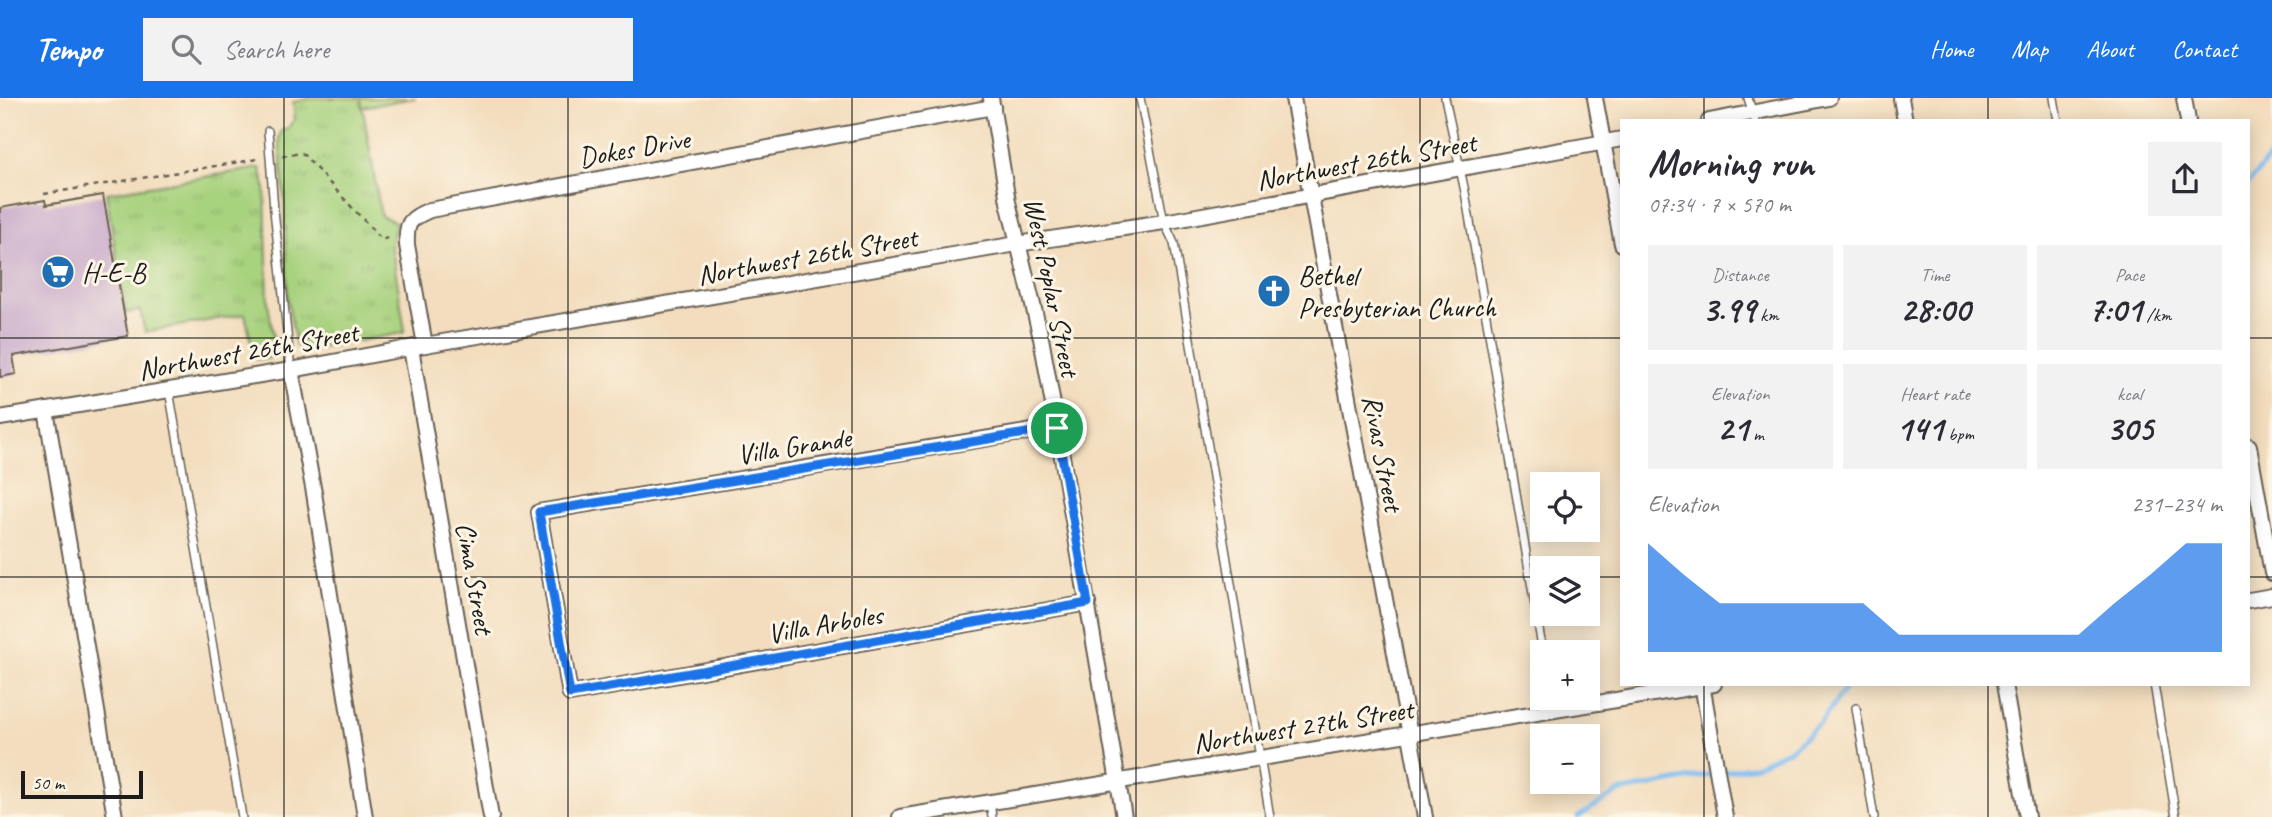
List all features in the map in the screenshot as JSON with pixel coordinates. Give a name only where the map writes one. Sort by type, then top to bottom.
[{"type":"street","name":"Rivas Street","points":[[1293,98],[1425,817]]},
{"type":"street","points":[[1595,98],[1620,233]]},
{"type":"street","points":[[1717,119],[1752,110],[1829,98]]},
{"type":"street","points":[[1901,98],[1905,119]]},
{"type":"street","points":[[2184,98],[2188,119]]},
{"type":"street","name":"Dokes Drive","points":[[407,231],[411,219],[430,210],[992,102]]},
{"type":"street","name":"West Poplar Street","points":[[992,102],[1008,202],[1041,338],[1124,817]]},
{"type":"street","name":"Northwest 26th Street","points":[[0,418],[1017,244],[1164,222],[1620,139]]},
{"type":"street","points":[[407,231],[418,347]]},
{"type":"street","name":"Cima Street","points":[[418,347],[491,817]]},
{"type":"street","points":[[291,370],[314,493],[365,817]]},
{"type":"street","points":[[46,410],[115,817]]},
{"type":"street","name":"Villa Grande","points":[[570,694],[539,512],[1057,428]]},
{"type":"street","points":[[2250,452],[2272,573]]},
{"type":"street","points":[[2250,600],[2272,596]]},
{"type":"street","name":"Villa Arboles","points":[[570,694],[1088,603]]},
{"type":"street","name":"Northwest 27th Street","points":[[1600,698],[1698,686]]},
{"type":"street","points":[[1706,686],[1725,817]]},
{"type":"street","points":[[2004,686],[2027,817]]},
{"type":"street","name":"Northwest 27th Street","points":[[900,817],[991,810],[1118,781],[1410,733],[1530,708]]},
{"type":"lane","points":[[1140,98],[1164,222],[1174,243],[1270,817]]},
{"type":"lane","points":[[1445,98],[1458,170],[1465,192],[1541,640]]},
{"type":"lane","points":[[2054,98],[2058,119]]},
{"type":"lane","points":[[268,131],[291,370]]},
{"type":"lane","points":[[169,390],[242,817]]},
{"type":"lane","points":[[2154,686],[2176,817]]},
{"type":"lane","points":[[1856,708],[1874,817]]},
{"type":"path","points":[[280,156],[302,153],[382,240],[407,231]]},
{"type":"path","points":[[44,194],[259,159]]},
{"type":"green space","points":[[314,98],[361,98],[381,216],[396,222],[391,243],[405,331],[304,351],[296,346],[288,303],[279,138],[281,131],[288,128],[295,119],[293,102]]},
{"type":"green space","points":[[361,98],[416,98],[362,107]]},
{"type":"green space","points":[[260,168],[265,186],[268,303],[275,348],[268,359],[255,359],[245,314],[145,332],[140,310],[126,313],[106,193]]},
{"type":"building","name":"H-E-B","points":[[103,195],[128,336],[13,356],[16,374],[0,377],[0,208],[45,200],[46,205]]},
{"type":"waterway","points":[[2250,182],[2272,154]]},
{"type":"waterway","points":[[1578,817],[1618,792],[1755,766],[1791,749],[1822,721],[1847,686]]},
{"type":"place","name":"H-E-B","points":[[58,272]]},
{"type":"place","name":"Bethel Presbyterian Church","points":[[1274,291]]},
{"type":"route","points":[[1057,428],[1088,603],[570,694],[539,512],[1057,428]]}]
